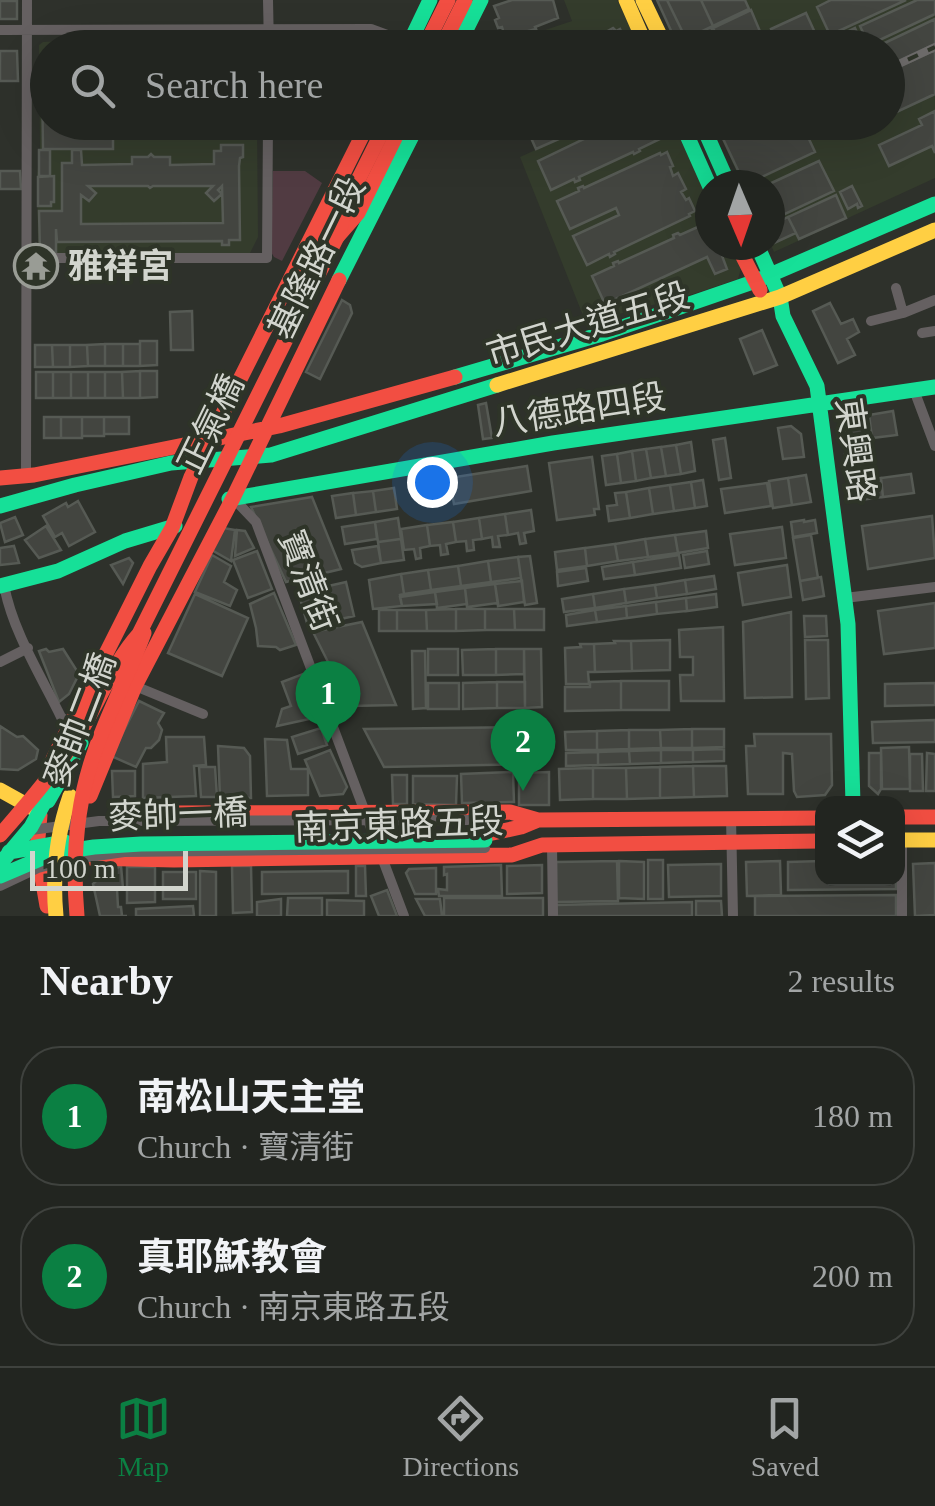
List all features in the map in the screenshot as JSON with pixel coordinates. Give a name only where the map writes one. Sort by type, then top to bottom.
[{"type":"main road","points":[[416,30],[430,0]]},
{"type":"main road","points":[[449,30],[464,0]]},
{"type":"main road","points":[[466,30],[481,0]]},
{"type":"main road","points":[[626,0],[639,30]]},
{"type":"main road","points":[[643,0],[657,30]]},
{"type":"main road","name":"基隆路一段","points":[[52,916],[37,848],[50,766],[360,140]]},
{"type":"main road","points":[[338,235],[345,206],[377,140]]},
{"type":"main road","points":[[338,235],[347,202],[378,140]]},
{"type":"main road","points":[[338,235],[360,209],[394,140]]},
{"type":"main road","name":"基隆路一段","points":[[75,856],[81,816],[134,686],[233,498],[410,140]]},
{"type":"main road","points":[[689,140],[702,170]]},
{"type":"main road","points":[[708,140],[722,170]]},
{"type":"main road","name":"市民大道五段","points":[[0,478],[268,428],[602,334],[763,278],[935,204]]},
{"type":"main road","name":"市民大道五段","points":[[0,506],[171,463],[270,455],[773,299],[935,230]]},
{"type":"main road","name":"正氣橋","points":[[0,864],[31,827],[122,653],[153,608],[338,235]]},
{"type":"main road","name":"正氣橋","points":[[0,838],[62,759],[90,716],[124,649],[139,634],[338,235]]},
{"type":"main road","name":"東興路","points":[[749,260],[763,278],[817,386],[848,624],[852,796]]},
{"type":"main road","name":"東興路","points":[[759,260],[763,278]]},
{"type":"main road","points":[[293,275],[328,300]]},
{"type":"main road","name":"八德路四段","points":[[2,585],[58,570],[233,498],[554,443],[935,387]]},
{"type":"main road","points":[[0,790],[40,813],[68,771],[182,545],[174,520]]},
{"type":"main road","name":"麥帥二橋","points":[[77,916],[74,845],[87,768],[136,659],[153,608]]},
{"type":"main road","name":"麥帥二橋","points":[[52,916],[57,840],[66,806],[136,655],[139,634]]},
{"type":"main road","name":"南京東路五段","points":[[40,813],[81,816],[510,812],[538,820],[815,818]]},
{"type":"main road","points":[[905,817],[935,817]]},
{"type":"main road","points":[[0,819],[37,848],[60,890],[64,916]]},
{"type":"main road","points":[[480,842],[538,820]]},
{"type":"main road","name":"麥帥一橋","points":[[0,855],[54,842],[96,840],[480,842]]},
{"type":"main road","name":"麥帥一橋","points":[[0,876],[54,853],[141,844],[512,840],[547,845]]},
{"type":"main road","points":[[905,840],[935,840]]},
{"type":"main road","name":"南京東路五段","points":[[37,848],[128,860],[512,856],[547,845],[815,842]]},
{"type":"main road","points":[[75,856],[88,916]]},
{"type":"street","points":[[26,476],[28,0]]},
{"type":"street","points":[[268,0],[269,30]]},
{"type":"street","points":[[0,30],[373,30]]},
{"type":"street","points":[[26,258],[266,258],[268,140]]},
{"type":"street","points":[[896,288],[904,313]]},
{"type":"street","points":[[871,321],[935,300]]},
{"type":"street","points":[[914,390],[935,446]]},
{"type":"street","name":"寶清街","points":[[233,498],[256,522],[404,916]]},
{"type":"street","points":[[2,585],[10,612],[61,717],[70,724]]},
{"type":"street","points":[[845,598],[935,587]]},
{"type":"street","points":[[0,662],[28,648]]},
{"type":"street","points":[[134,686],[202,714]]},
{"type":"street","points":[[731,817],[733,916]]},
{"type":"street","points":[[0,838],[38,827],[99,821],[484,820]]},
{"type":"street","points":[[0,886],[38,868],[124,852],[480,842]]},
{"type":"street","points":[[547,845],[553,916]]},
{"type":"street","points":[[901,886],[902,916]]},
{"type":"shaded area","points":[[564,0],[617,0],[631,30],[545,30],[572,21]]},
{"type":"shaded area","points":[[657,0],[935,0],[935,178],[785,247],[785,170],[736,170],[722,140],[905,140],[905,30],[671,30]]},
{"type":"shaded area","points":[[40,140],[257,140],[258,237],[250,253],[40,255]]},
{"type":"shaded area","points":[[558,140],[682,140],[696,170],[695,260],[738,260],[741,268],[738,279],[586,323],[520,157]]},
{"type":"shaded area","points":[[273,171],[305,171],[322,183],[282,261],[271,252]]},
{"type":"building","points":[[512,0],[553,0],[558,18],[532,30],[498,28],[494,6]]},
{"type":"building","points":[[657,0],[667,0],[682,30],[671,30]]},
{"type":"building","points":[[667,0],[701,0],[713,26],[682,30]]},
{"type":"building","points":[[701,0],[745,0],[749,9],[713,26]]},
{"type":"building","points":[[831,0],[906,0],[841,30],[828,30],[817,7]]},
{"type":"building","points":[[917,0],[935,0],[935,14],[901,30],[862,30],[860,26]]},
{"type":"building","points":[[0,1],[17,1],[17,19],[0,19]]},
{"type":"building","points":[[751,10],[759,30],[714,30]]},
{"type":"building","points":[[806,13],[814,30],[771,30]]},
{"type":"building","points":[[935,19],[935,44],[905,58],[905,33]]},
{"type":"building","points":[[935,50],[935,94],[905,108],[905,64]]},
{"type":"building","points":[[0,51],[17,51],[18,81],[0,81]]},
{"type":"building","points":[[935,111],[935,153],[932,146],[889,166],[879,145],[905,140],[905,133],[922,125],[919,119]]},
{"type":"building","points":[[43,140],[113,140],[113,149],[43,149]]},
{"type":"building","points":[[532,140],[556,140],[536,149]]},
{"type":"building","points":[[582,140],[658,140],[579,177],[580,180],[551,190],[538,161]]},
{"type":"building","points":[[724,140],[809,140],[815,152],[777,170],[738,170]]},
{"type":"building","points":[[221,145],[243,145],[239,166],[240,240],[229,240],[229,245],[222,245],[222,241],[57,242],[56,229],[56,252],[40,252],[39,211],[62,211],[62,163],[72,163],[72,150],[81,150],[82,165],[132,164],[132,157],[151,154],[170,157],[170,165],[214,164],[214,151],[221,151]],"holes":[[[88,186],[213,186],[206,193],[214,201],[222,194],[218,190],[222,186],[223,223],[81,224],[81,195],[89,201],[96,193]]]},
{"type":"building","points":[[39,150],[50,150],[50,176],[39,176]]},
{"type":"building","points":[[667,152],[673,176],[678,173],[686,189],[681,192],[695,211],[610,257],[609,254],[587,265],[573,236],[619,215],[616,208],[570,229],[557,201],[579,191],[578,188]]},
{"type":"building","points":[[819,161],[834,191],[785,214],[785,177]]},
{"type":"building","points":[[0,171],[20,171],[21,189],[0,189]]},
{"type":"building","points":[[54,176],[54,202],[51,206],[38,206],[38,177]]},
{"type":"building","points":[[852,186],[862,206],[858,208],[857,204],[848,209],[840,192]]},
{"type":"building","points":[[836,195],[846,218],[799,239],[788,217]]},
{"type":"building","points":[[788,217],[796,233],[785,238]]},
{"type":"building","points":[[695,228],[695,260],[700,260],[605,304],[592,276]]},
{"type":"building","points":[[708,260],[724,260],[727,269],[715,274]]},
{"type":"building","points":[[342,300],[350,305],[352,313],[320,379],[306,372]]},
{"type":"building","points":[[830,303],[841,324],[853,319],[859,332],[847,339],[855,355],[838,363],[813,311]]},
{"type":"building","points":[[192,311],[193,350],[171,350],[170,312]]},
{"type":"building","points":[[762,330],[777,365],[754,374],[740,339]]},
{"type":"building","points":[[140,341],[157,341],[157,365],[140,366]]},
{"type":"building","points":[[105,344],[105,366],[88,366],[87,345]]},
{"type":"building","points":[[105,344],[123,344],[123,366],[105,366]]},
{"type":"building","points":[[123,344],[140,344],[140,366],[123,366]]},
{"type":"building","points":[[35,345],[52,345],[53,367],[35,367]]},
{"type":"building","points":[[52,345],[70,345],[70,367],[53,367]]},
{"type":"building","points":[[70,345],[87,345],[88,366],[70,367]]},
{"type":"building","points":[[140,371],[140,398],[123,398],[122,372]]},
{"type":"building","points":[[140,371],[157,371],[157,397],[140,398]]},
{"type":"building","points":[[36,372],[53,372],[53,398],[36,398]]},
{"type":"building","points":[[53,372],[71,372],[71,398],[53,398]]},
{"type":"building","points":[[71,372],[88,372],[88,398],[71,398]]},
{"type":"building","points":[[88,372],[105,372],[105,398],[88,398]]},
{"type":"building","points":[[105,372],[122,372],[123,398],[105,398]]},
{"type":"building","points":[[486,403],[492,438],[483,439],[478,405]]},
{"type":"building","points":[[893,411],[897,435],[872,438],[869,415]]},
{"type":"building","points":[[869,415],[872,438],[846,442],[844,428],[853,417]]},
{"type":"building","points":[[44,417],[61,417],[61,438],[44,438]]},
{"type":"building","points":[[61,417],[82,417],[82,438],[61,438]]},
{"type":"building","points":[[82,417],[104,417],[104,436],[82,436]]},
{"type":"building","points":[[104,417],[129,417],[129,434],[104,434]]},
{"type":"building","points":[[791,426],[801,434],[804,457],[783,459],[778,428]]},
{"type":"building","points":[[725,438],[731,478],[719,480],[713,440]]},
{"type":"building","points":[[691,442],[695,471],[681,474],[676,445]]},
{"type":"building","points":[[676,445],[681,474],[666,476],[661,447]]},
{"type":"building","points":[[661,447],[666,476],[651,478],[646,449]]},
{"type":"building","points":[[646,449],[651,478],[636,481],[632,451]]},
{"type":"building","points":[[632,451],[636,481],[621,483],[617,454]]},
{"type":"building","points":[[862,452],[864,466],[846,468],[845,454]]},
{"type":"building","points":[[617,454],[621,483],[606,485],[602,456]]},
{"type":"building","points":[[592,457],[599,509],[594,509],[595,515],[557,520],[549,463]]},
{"type":"building","points":[[527,466],[531,491],[454,504],[449,478]]},
{"type":"building","points":[[911,474],[914,493],[883,497],[881,478]]},
{"type":"building","points":[[806,475],[811,502],[792,505],[788,478]]},
{"type":"building","points":[[788,478],[792,505],[773,508],[769,481]]},
{"type":"building","points":[[881,478],[883,497],[852,501],[850,483]]},
{"type":"building","points":[[703,480],[707,506],[695,508],[691,482]]},
{"type":"building","points":[[691,482],[695,508],[674,511],[670,485]]},
{"type":"building","points":[[767,483],[771,506],[725,513],[721,489]]},
{"type":"building","points":[[670,485],[674,511],[653,514],[649,488]]},
{"type":"building","points":[[394,488],[397,509],[376,512],[373,491]]},
{"type":"building","points":[[649,488],[653,514],[630,518],[626,492]]},
{"type":"building","points":[[373,491],[376,512],[356,515],[353,493]]},
{"type":"building","points":[[626,492],[630,518],[609,521],[607,506],[617,505],[615,493]]},
{"type":"building","points":[[353,493],[356,515],[336,518],[332,496]]},
{"type":"building","points":[[312,497],[341,569],[286,582],[251,507]]},
{"type":"building","points":[[78,501],[95,532],[69,546],[62,533],[55,537],[43,516]]},
{"type":"building","points":[[531,510],[534,531],[524,533],[526,543],[520,544],[518,533],[508,535],[505,514]]},
{"type":"building","points":[[505,514],[508,535],[498,536],[500,547],[493,547],[492,537],[482,539],[479,518]]},
{"type":"building","points":[[932,516],[935,558],[868,569],[862,526]]},
{"type":"building","points":[[15,517],[23,535],[5,542],[0,523]]},
{"type":"building","points":[[398,518],[401,539],[378,542],[375,522]]},
{"type":"building","points":[[479,518],[482,539],[473,540],[474,550],[467,551],[466,541],[456,542],[453,522]]},
{"type":"building","points":[[815,520],[817,533],[793,537],[791,522]]},
{"type":"building","points":[[375,522],[377,539],[345,544],[342,527]]},
{"type":"building","points":[[453,522],[456,542],[446,544],[448,554],[441,555],[440,545],[430,546],[427,525]]},
{"type":"building","points":[[427,525],[430,546],[420,548],[421,558],[416,559],[414,549],[404,550],[401,529]]},
{"type":"building","points":[[46,526],[61,550],[39,558],[25,540]]},
{"type":"building","points":[[782,527],[786,558],[735,565],[730,534]]},
{"type":"building","points":[[223,528],[235,530],[231,561],[210,549]]},
{"type":"building","points":[[237,530],[245,531],[254,548],[235,556]]},
{"type":"building","points":[[706,531],[708,548],[678,553],[675,535]]},
{"type":"building","points":[[675,535],[678,553],[648,557],[645,539]]},
{"type":"building","points":[[811,535],[818,578],[800,581],[793,538]]},
{"type":"building","points":[[401,539],[404,560],[381,563],[378,542]]},
{"type":"building","points":[[645,539],[648,557],[618,561],[615,544]]},
{"type":"building","points":[[615,544],[618,561],[587,566],[585,548]]},
{"type":"building","points":[[14,546],[19,563],[0,565],[0,548]]},
{"type":"building","points":[[378,546],[381,563],[362,567],[355,563],[352,550]]},
{"type":"building","points":[[585,548],[587,566],[557,570],[555,552]]},
{"type":"building","points":[[257,551],[272,589],[248,598],[233,560]]},
{"type":"building","points":[[707,551],[709,564],[685,568],[683,555]]},
{"type":"building","points":[[212,555],[231,566],[224,582],[237,590],[230,606],[195,592]]},
{"type":"building","points":[[679,555],[681,568],[635,575],[633,562]]},
{"type":"building","points":[[530,556],[537,603],[525,605],[518,557]]},
{"type":"building","points":[[518,557],[521,578],[491,582],[488,561]]},
{"type":"building","points":[[129,558],[133,563],[123,584],[111,565]]},
{"type":"building","points":[[488,561],[491,582],[461,586],[458,566]]},
{"type":"building","points":[[633,562],[635,575],[604,579],[602,567]]},
{"type":"building","points":[[787,565],[791,597],[743,605],[738,573]]},
{"type":"building","points":[[458,566],[461,586],[431,590],[428,570]]},
{"type":"building","points":[[586,568],[588,581],[558,586],[557,572]]},
{"type":"building","points":[[428,570],[431,590],[404,594],[401,574]]},
{"type":"building","points":[[401,574],[402,606],[373,609],[369,580]]},
{"type":"building","points":[[714,576],[716,589],[687,594],[685,580]]},
{"type":"building","points":[[821,577],[824,596],[803,600],[800,581]]},
{"type":"building","points":[[685,580],[687,594],[657,598],[655,585]]},
{"type":"building","points":[[522,581],[524,602],[498,606],[495,584]]},
{"type":"building","points":[[346,582],[354,616],[332,621],[324,587]]},
{"type":"building","points":[[495,584],[498,603],[467,607],[465,588]]},
{"type":"building","points":[[655,585],[657,598],[626,603],[624,589]]},
{"type":"building","points":[[314,587],[323,619],[307,623],[298,591]]},
{"type":"building","points":[[465,588],[467,604],[437,608],[435,592]]},
{"type":"building","points":[[624,589],[626,603],[595,608],[593,594]]},
{"type":"building","points":[[435,592],[437,604],[402,606],[400,597]]},
{"type":"building","points":[[274,593],[296,645],[280,650],[258,646],[250,604]]},
{"type":"building","points":[[195,594],[248,618],[222,676],[168,653]]},
{"type":"building","points":[[593,594],[595,608],[564,612],[562,599]]},
{"type":"building","points":[[716,594],[717,607],[687,611],[686,598]]},
{"type":"building","points":[[686,598],[687,611],[657,614],[656,602]]},
{"type":"building","points":[[656,602],[657,614],[627,618],[626,606]]},
{"type":"building","points":[[935,603],[935,648],[884,654],[878,611]]},
{"type":"building","points":[[626,606],[627,618],[597,622],[595,610]]},
{"type":"building","points":[[456,609],[456,631],[427,631],[426,610]]},
{"type":"building","points":[[456,609],[485,609],[485,630],[456,631]]},
{"type":"building","points":[[485,609],[514,609],[515,630],[485,630]]},
{"type":"building","points":[[514,609],[544,609],[544,630],[515,630]]},
{"type":"building","points":[[379,610],[397,610],[397,631],[379,631]]},
{"type":"building","points":[[397,610],[426,610],[427,631],[397,631]]},
{"type":"building","points":[[595,610],[597,622],[567,626],[566,615]]},
{"type":"building","points":[[791,612],[792,697],[745,698],[743,622]]},
{"type":"building","points":[[804,616],[826,616],[827,636],[805,637]]},
{"type":"building","points":[[362,622],[396,705],[350,706],[313,632]]},
{"type":"building","points":[[723,627],[724,701],[681,701],[680,675],[693,675],[693,657],[680,657],[679,630]]},
{"type":"building","points":[[670,640],[670,670],[632,671],[631,641]]},
{"type":"building","points":[[805,640],[828,640],[829,698],[806,699]]},
{"type":"building","points":[[631,641],[632,671],[595,672],[594,644]]},
{"type":"building","points":[[580,644],[594,644],[595,672],[588,672],[589,684],[566,684],[565,648],[581,647]]},
{"type":"building","points":[[63,649],[79,674],[69,694],[59,702],[39,651]]},
{"type":"building","points":[[428,649],[458,649],[458,675],[428,675]]},
{"type":"building","points":[[496,649],[496,675],[463,675],[462,650]]},
{"type":"building","points":[[496,649],[524,649],[524,674],[496,675]]},
{"type":"building","points":[[524,649],[541,649],[542,707],[525,708]]},
{"type":"building","points":[[412,651],[425,651],[426,708],[413,709]]},
{"type":"building","points":[[303,674],[317,711],[314,718],[277,726],[282,709],[291,706],[282,682]]},
{"type":"building","points":[[621,681],[669,681],[669,710],[621,710]]},
{"type":"building","points":[[621,681],[621,710],[565,711],[565,687]]},
{"type":"building","points":[[497,682],[525,682],[525,708],[497,708]]},
{"type":"building","points":[[497,682],[497,708],[463,709],[463,683]]},
{"type":"building","points":[[428,683],[459,683],[459,709],[428,709]]},
{"type":"building","points":[[935,683],[935,705],[885,706],[885,684]]},
{"type":"building","points":[[139,701],[164,713],[158,723],[162,730],[159,740],[146,748],[136,767],[111,756]]},
{"type":"building","points":[[935,720],[935,742],[873,743],[872,722]]},
{"type":"building","points":[[0,726],[17,737],[23,736],[38,750],[36,759],[18,770],[0,769]]},
{"type":"building","points":[[541,727],[542,764],[384,767],[364,729]]},
{"type":"building","points":[[321,728],[327,745],[298,754],[292,737]]},
{"type":"building","points":[[692,729],[724,729],[724,747],[692,748]]},
{"type":"building","points":[[692,729],[692,748],[661,748],[660,730]]},
{"type":"building","points":[[629,730],[660,730],[661,748],[629,749]]},
{"type":"building","points":[[629,730],[629,749],[597,750],[597,731]]},
{"type":"building","points":[[597,731],[597,750],[566,750],[565,732]]},
{"type":"building","points":[[754,734],[831,734],[832,785],[825,795],[797,797],[792,754],[783,753],[783,794],[748,794],[746,746],[755,746]]},
{"type":"building","points":[[166,737],[204,737],[206,765],[194,766],[196,796],[143,798],[143,764],[167,762]]},
{"type":"building","points":[[265,739],[287,740],[291,769],[308,769],[308,795],[267,796]]},
{"type":"building","points":[[218,746],[244,748],[250,756],[251,798],[220,798]]},
{"type":"building","points":[[909,747],[910,789],[882,789],[881,748]]},
{"type":"building","points":[[724,749],[724,761],[693,762],[693,750]]},
{"type":"building","points":[[330,750],[347,787],[343,794],[320,796],[305,760]]},
{"type":"building","points":[[661,750],[693,750],[693,762],[661,763]]},
{"type":"building","points":[[661,750],[661,763],[630,764],[629,751]]},
{"type":"building","points":[[629,751],[630,764],[598,765],[598,752]]},
{"type":"building","points":[[598,752],[598,765],[566,766],[566,753]]},
{"type":"building","points":[[869,753],[881,753],[878,794],[869,786]]},
{"type":"building","points":[[927,753],[935,754],[935,791],[926,791]]},
{"type":"building","points":[[910,754],[922,754],[923,791],[910,791]]},
{"type":"building","points":[[693,766],[726,766],[727,796],[694,797]]},
{"type":"building","points":[[693,766],[694,797],[660,798],[660,767]]},
{"type":"building","points":[[199,767],[215,767],[217,797],[201,797]]},
{"type":"building","points":[[660,767],[660,798],[627,799],[626,768]]},
{"type":"building","points":[[593,768],[593,799],[560,800],[559,769]]},
{"type":"building","points":[[593,768],[626,768],[627,799],[593,799]]},
{"type":"building","points":[[112,771],[135,771],[135,796],[113,797]]},
{"type":"building","points":[[513,772],[514,802],[462,803],[461,774]]},
{"type":"building","points":[[549,772],[549,805],[519,805],[519,773]]},
{"type":"building","points":[[392,775],[407,775],[407,804],[393,804]]},
{"type":"building","points":[[413,776],[457,776],[456,805],[413,804]]},
{"type":"building","points":[[648,860],[663,860],[663,899],[648,899]]},
{"type":"building","points":[[617,861],[618,901],[556,902],[556,862]]},
{"type":"building","points":[[619,861],[644,862],[644,899],[619,898]]},
{"type":"building","points":[[780,861],[781,895],[747,896],[746,862]]},
{"type":"building","points":[[815,861],[815,886],[896,889],[788,890],[788,862]]},
{"type":"building","points":[[935,863],[935,915],[915,916],[913,864]]},
{"type":"building","points":[[721,864],[721,896],[669,897],[668,865]]},
{"type":"building","points":[[501,865],[502,896],[439,896],[438,889],[447,890],[444,867]]},
{"type":"building","points":[[542,865],[542,893],[507,894],[507,866]]},
{"type":"building","points":[[121,866],[123,888],[117,889],[122,916],[100,916],[93,884],[103,874]]},
{"type":"building","points":[[232,866],[251,866],[252,912],[233,913]]},
{"type":"building","points":[[356,866],[365,866],[366,896],[356,896]]},
{"type":"building","points":[[127,867],[155,867],[155,902],[127,903]]},
{"type":"building","points":[[436,868],[436,894],[415,894],[406,873],[409,869]]},
{"type":"building","points":[[200,871],[216,872],[216,916],[200,916]]},
{"type":"building","points":[[348,871],[348,893],[262,894],[262,872]]},
{"type":"building","points":[[163,872],[196,872],[196,899],[163,899]]},
{"type":"building","points":[[387,890],[397,916],[379,916],[371,896]]},
{"type":"building","points":[[896,895],[896,916],[755,916],[755,896]]},
{"type":"building","points":[[288,898],[322,898],[322,916],[287,916]]},
{"type":"building","points":[[444,898],[543,898],[543,916],[444,916]]},
{"type":"building","points":[[281,899],[281,916],[257,916],[257,902]]},
{"type":"building","points":[[416,899],[440,899],[442,916],[425,916]]},
{"type":"building","points":[[327,900],[364,901],[364,916],[327,916]]},
{"type":"building","points":[[696,901],[721,901],[722,916],[696,916]]},
{"type":"building","points":[[692,902],[692,916],[557,916],[556,905]]},
{"type":"building","points":[[193,906],[194,916],[136,916],[136,909]]},
{"type":"railway","points":[[905,61],[935,47]]},
{"type":"traffic: fast","points":[[416,30],[430,0]]},
{"type":"traffic: fast","points":[[466,30],[481,0]]},
{"type":"traffic: fast","points":[[339,280],[410,140]]},
{"type":"traffic: fast","points":[[689,140],[702,170]]},
{"type":"traffic: fast","points":[[709,140],[722,170]]},
{"type":"traffic: fast","points":[[455,377],[602,334],[756,281],[935,204]]},
{"type":"traffic: fast","points":[[764,260],[780,297],[783,316],[817,386],[848,624],[853,796]]},
{"type":"traffic: fast","points":[[0,506],[171,463],[271,455],[497,385]]},
{"type":"traffic: fast","points":[[229,499],[553,443],[935,387]]},
{"type":"traffic: fast","points":[[0,586],[58,571],[125,541],[175,526]]},
{"type":"traffic: fast","points":[[48,801],[81,743]]},
{"type":"traffic: fast","points":[[0,864],[31,827],[50,792]]},
{"type":"traffic: fast","points":[[0,876],[54,853],[94,847],[485,840]]},
{"type":"traffic: fast","points":[[9,852],[65,842]]},
{"type":"traffic: slow","points":[[626,0],[639,30]]},
{"type":"traffic: slow","points":[[643,0],[657,30]]},
{"type":"traffic: slow","points":[[497,385],[780,297],[935,230]]},
{"type":"traffic: slow","points":[[0,790],[36,810]]},
{"type":"traffic: slow","points":[[56,916],[56,855],[70,796]]},
{"type":"traffic: slow","points":[[905,840],[935,840]]},
{"type":"traffic: jam","points":[[433,30],[448,0]]},
{"type":"traffic: jam","points":[[450,30],[465,0]]},
{"type":"traffic: jam","points":[[53,759],[172,528],[191,477],[360,140]]},
{"type":"traffic: jam","points":[[0,835],[64,757],[139,634],[339,233],[347,202],[378,140]]},
{"type":"traffic: jam","points":[[337,237],[358,213],[394,140]]},
{"type":"traffic: jam","points":[[745,260],[760,290]]},
{"type":"traffic: jam","points":[[90,796],[135,686],[233,498],[339,280]]},
{"type":"traffic: jam","points":[[0,478],[34,475],[279,426],[455,377]]},
{"type":"traffic: jam","points":[[77,916],[76,852],[84,789],[102,733],[144,633]]},
{"type":"traffic: jam","points":[[138,816],[510,812],[538,820],[815,818]]},
{"type":"traffic: jam","points":[[40,815],[37,849],[47,906]]},
{"type":"traffic: jam","points":[[905,817],[935,817]]},
{"type":"traffic: jam","points":[[469,838],[538,820]]},
{"type":"traffic: jam","points":[[88,858],[512,855],[542,845],[815,841]]},
{"type":"place","name":"雅祥宮","points":[[36,266]]},
{"type":"place","name":"南松山天主堂","points":[[328,743]]},
{"type":"place","name":"真耶穌教會","points":[[523,791]]}]
